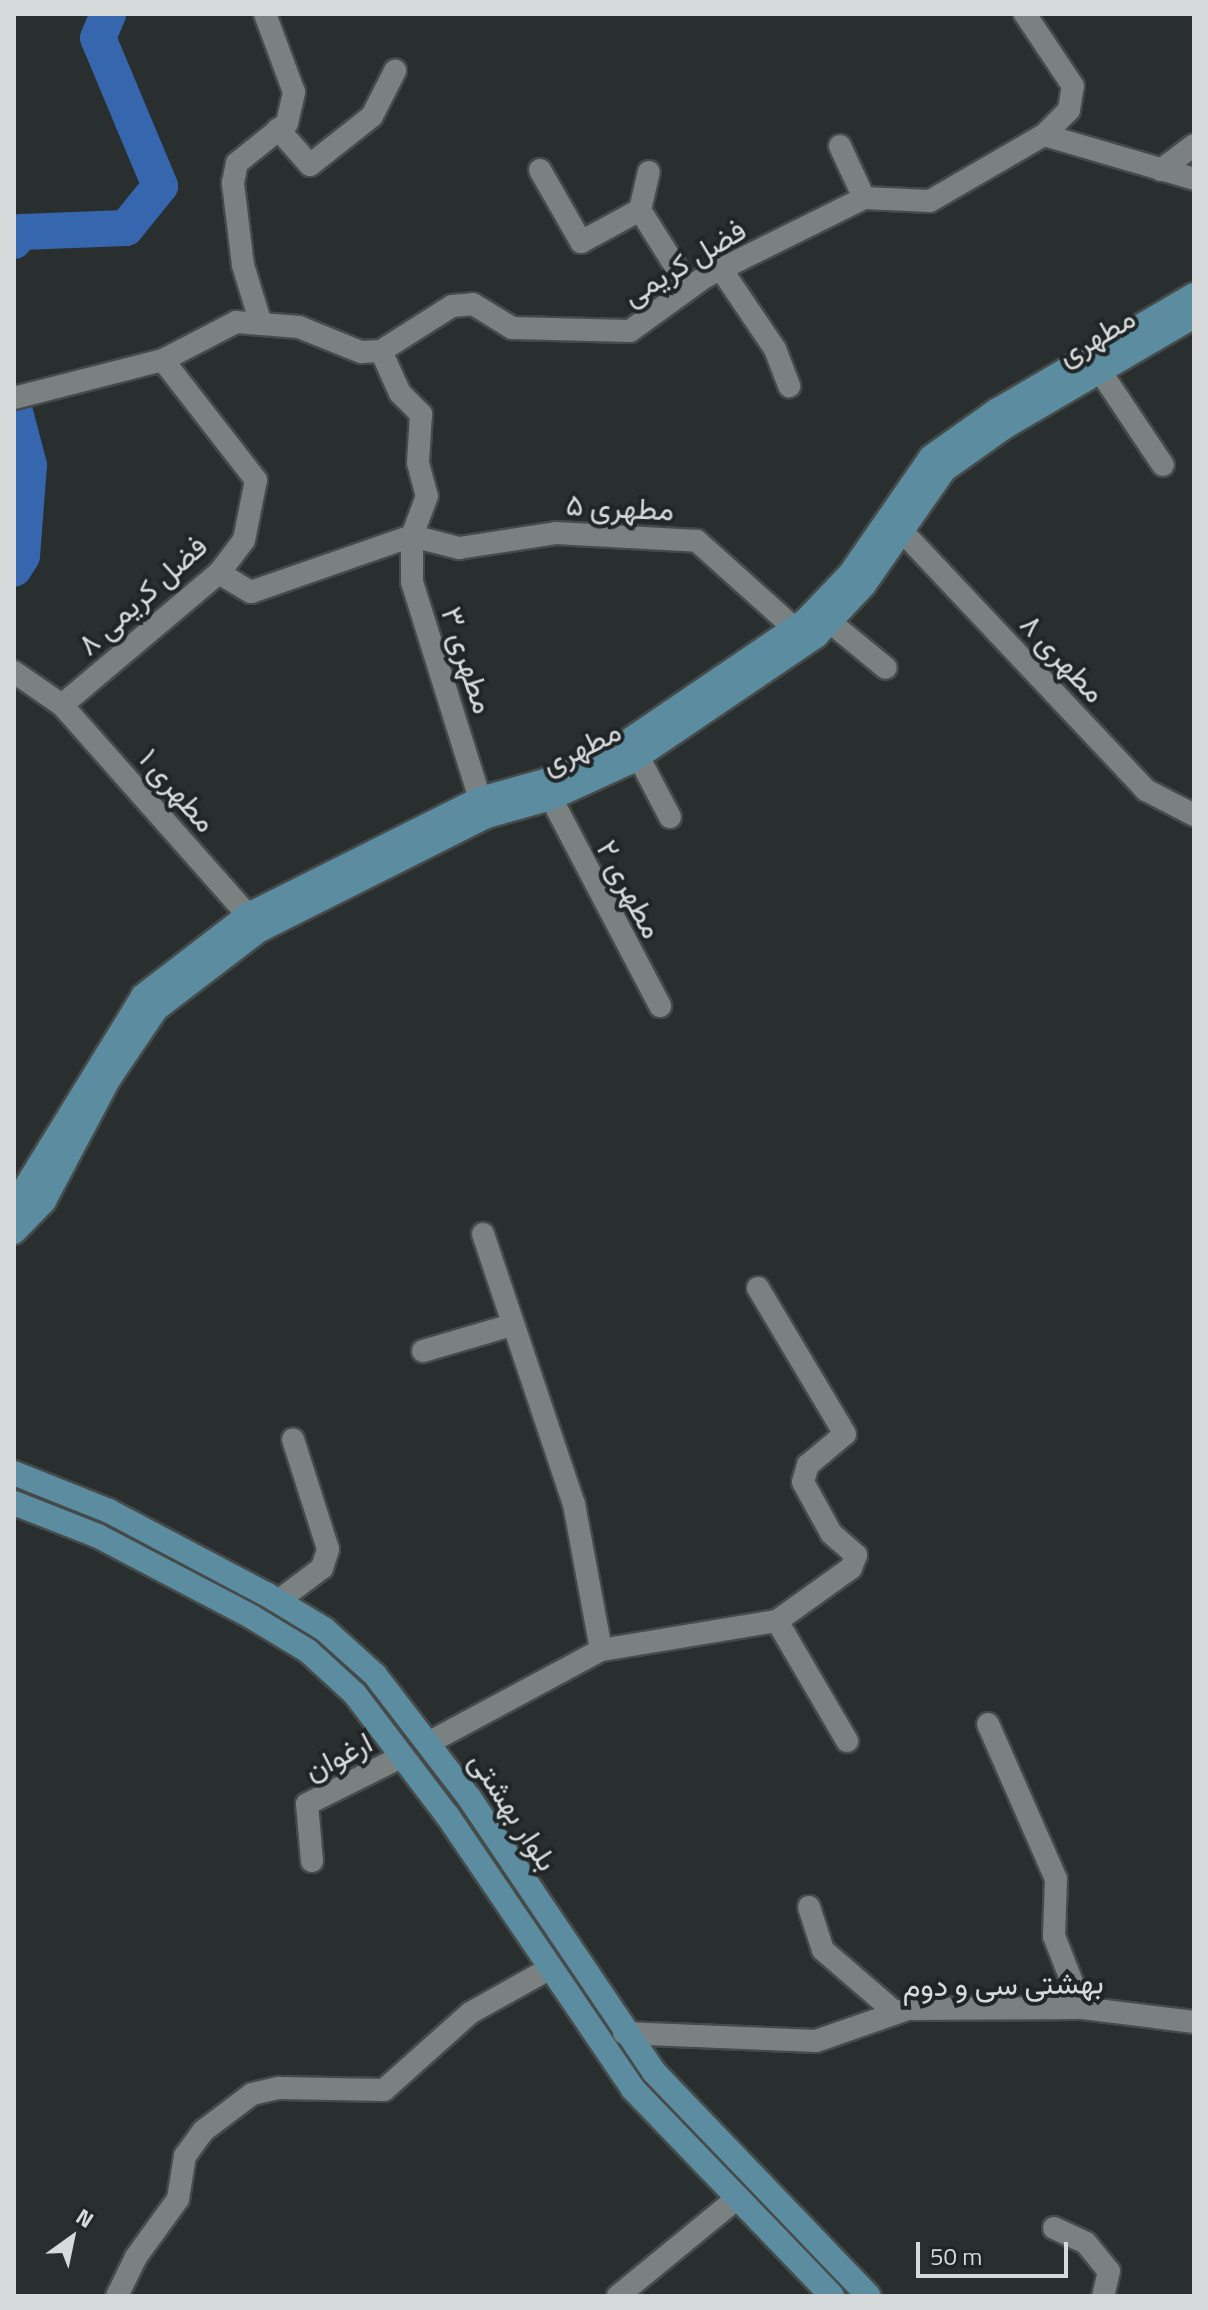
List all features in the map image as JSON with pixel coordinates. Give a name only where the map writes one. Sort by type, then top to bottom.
[{"type":"main road","name":"مطهری","points":[[14,1206],[143,996],[248,915],[480,799],[545,781],[621,746],[794,628],[850,574],[931,457],[996,411],[1194,295]]},
{"type":"main road","name":"مطهری","points":[[14,1232],[44,1201],[108,1080],[156,1009],[258,931],[487,816],[551,798],[638,756],[830,622],[864,585],[899,528],[944,470],[1100,371],[1194,316]]},
{"type":"main road","name":"بلوار بهشتی","points":[[14,1473],[109,1511],[278,1601],[324,1629],[375,1675],[430,1742],[624,2033],[705,2130],[869,2296]]},
{"type":"main road","name":"بلوار بهشتی","points":[[14,1503],[98,1536],[308,1651],[355,1694],[403,1756],[547,1970],[633,2089],[832,2296]]},
{"type":"street","points":[[261,324],[243,265],[233,183],[237,163],[287,123],[294,92],[265,14]]},
{"type":"street","name":"فضل کریمی","points":[[381,351],[452,306],[473,304],[512,328],[630,331],[721,269],[864,198],[930,201],[1044,135],[1069,110],[1073,86],[1025,14]]},
{"type":"street","points":[[278,129],[310,165],[372,116],[395,71]]},
{"type":"street","points":[[1044,135],[1194,179]]},
{"type":"street","points":[[1161,170],[1194,145]]},
{"type":"street","points":[[840,146],[864,198]]},
{"type":"street","points":[[540,170],[581,242],[640,210]]},
{"type":"street","points":[[649,172],[640,210],[689,288]]},
{"type":"street","points":[[721,269],[775,349],[789,386]]},
{"type":"street","points":[[22,397],[163,360],[236,322],[299,327],[361,352],[381,351],[400,393],[421,414],[418,463],[427,496],[412,536],[251,592],[219,573]]},
{"type":"street","name":"فضل کریمی ۸","points":[[62,705],[219,573],[244,540],[256,480],[163,360]]},
{"type":"street","points":[[1100,371],[1163,465]]},
{"type":"street","name":"مطهری ۸","points":[[899,528],[1146,790],[1194,815]]},
{"type":"street","name":"مطهری ۵","points":[[412,536],[459,548],[556,533],[697,541],[794,628]]},
{"type":"street","name":"مطهری ۳","points":[[412,536],[412,582],[480,799]]},
{"type":"street","points":[[830,622],[886,668]]},
{"type":"street","name":"مطهری ۱","points":[[14,672],[62,705],[248,915]]},
{"type":"street","points":[[638,756],[670,817]]},
{"type":"street","name":"مطهری ۲","points":[[551,798],[660,1006]]},
{"type":"street","points":[[483,1234],[574,1504],[601,1650]]},
{"type":"street","points":[[430,1742],[601,1650],[777,1621],[851,1568],[856,1555],[831,1533],[803,1482],[808,1465],[845,1434],[758,1288]]},
{"type":"street","points":[[423,1351],[512,1325]]},
{"type":"street","points":[[278,1601],[322,1568],[328,1549],[293,1439]]},
{"type":"street","points":[[777,1621],[847,1741]]},
{"type":"street","points":[[988,1724],[1056,1879],[1054,1936],[1082,2008]]},
{"type":"street","name":"ارغوان","points":[[312,1861],[307,1804],[403,1756]]},
{"type":"street","points":[[809,1907],[823,1950],[896,2013]]},
{"type":"street","points":[[117,2296],[136,2257],[178,2199],[185,2156],[227,2112],[252,2094],[279,2088],[384,2090],[470,2013],[547,1970]]},
{"type":"street","name":"بهشتی سی و دوم","points":[[624,2033],[816,2041],[896,2013],[1082,2008],[1194,2022]]},
{"type":"street","points":[[618,2296],[736,2199]]},
{"type":"street","points":[[1054,2228],[1086,2243],[1109,2271],[1103,2296]]},
{"type":"waterway","points":[[14,241],[21,232],[126,228],[160,186],[98,38],[108,14]]},
{"type":"waterway","points":[[14,408],[29,465],[22,556],[14,569]]}]
